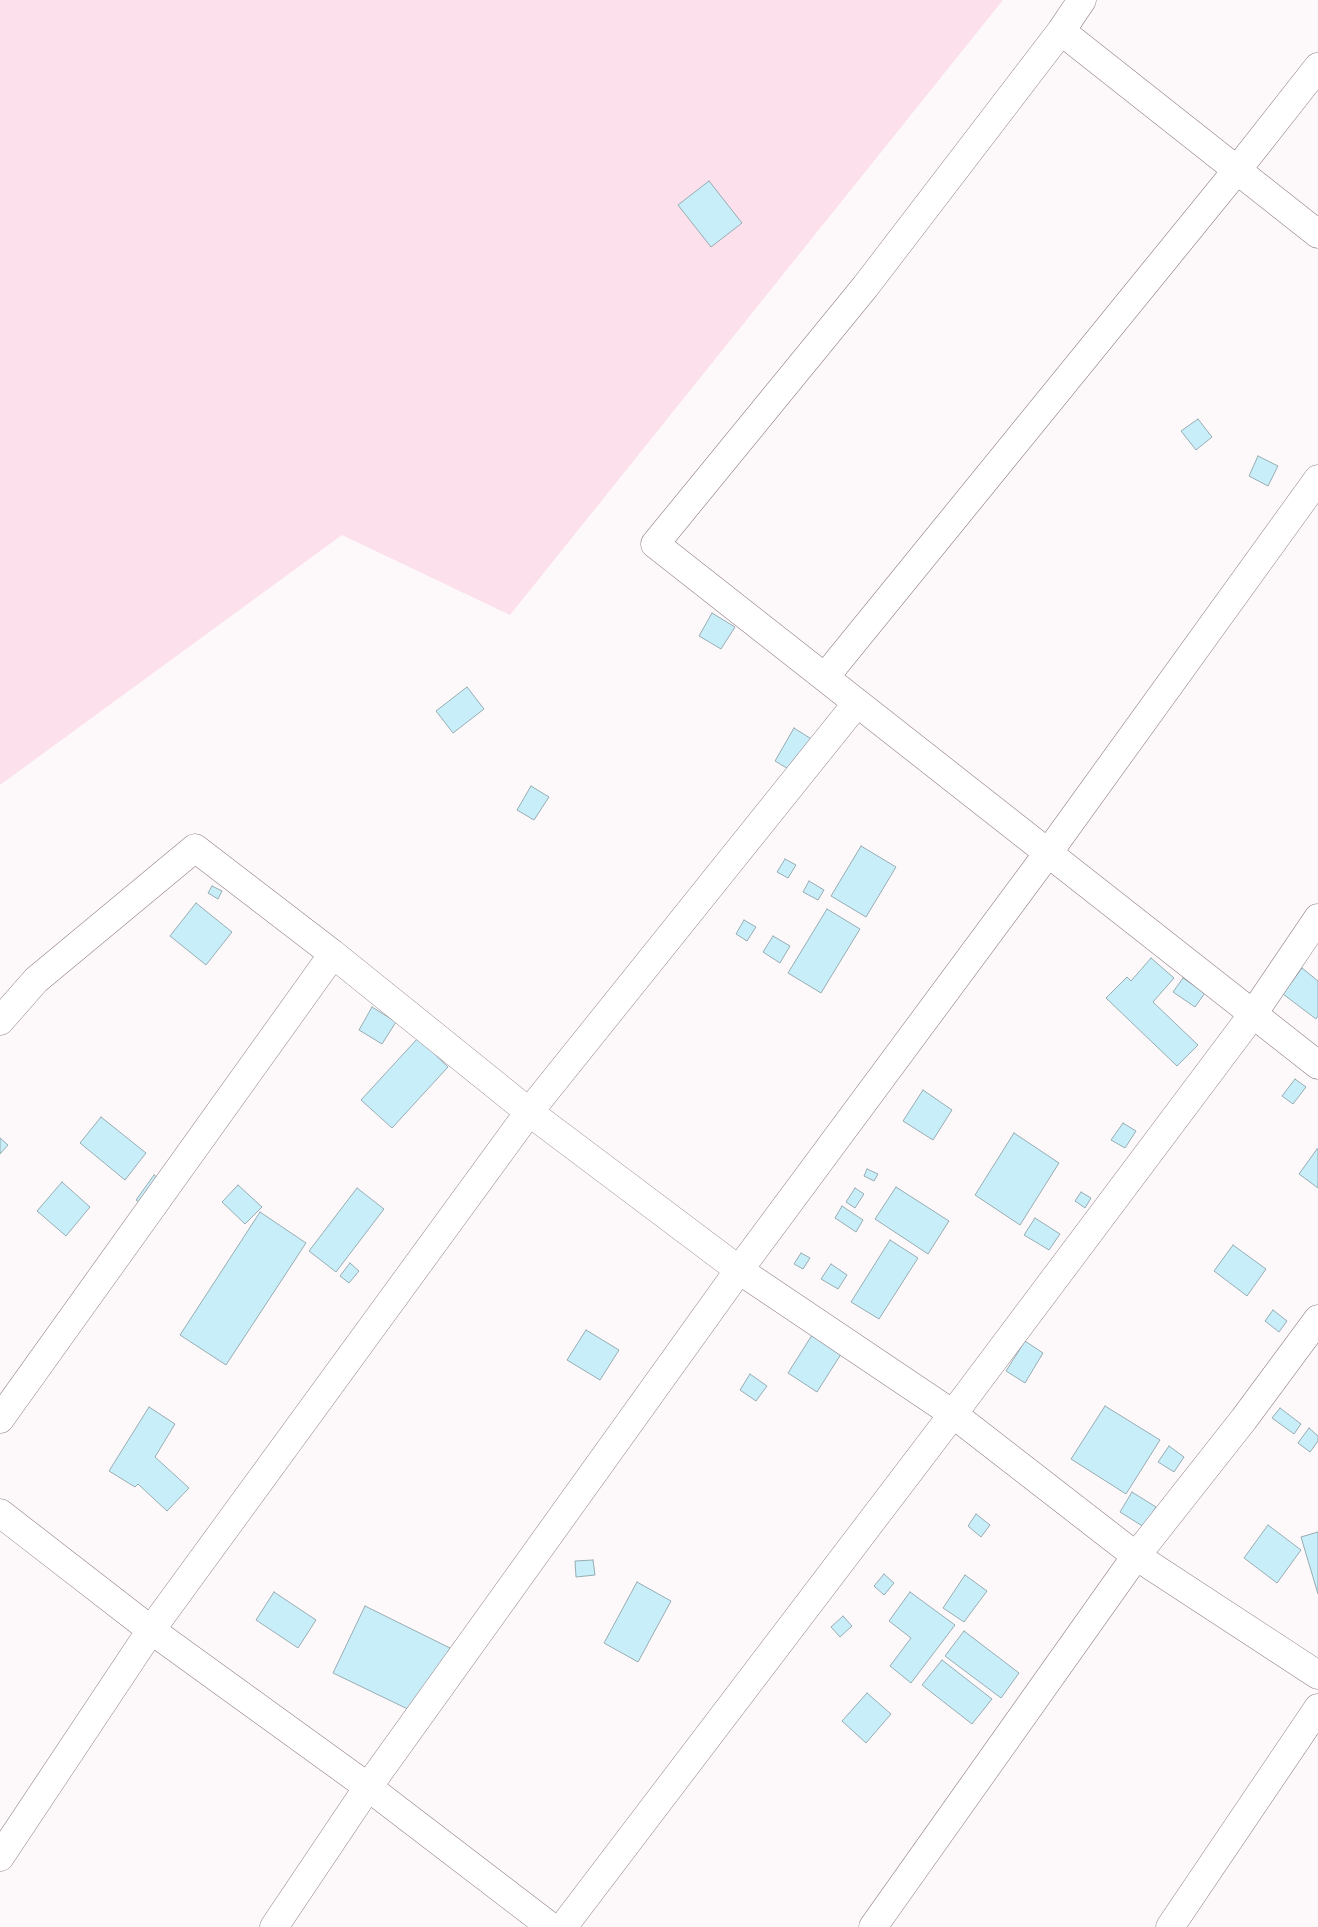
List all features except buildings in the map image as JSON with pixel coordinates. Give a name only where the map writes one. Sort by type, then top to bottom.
[{"type":"street","points":[[1082,0],[1061,31],[865,287],[655,544],[1318,1065]]},
{"type":"street","points":[[1061,31],[1318,234]]},
{"type":"street","points":[[825,677],[1237,170],[1318,67]]},
{"type":"street","points":[[274,1927],[368,1788],[739,1270],[1048,853],[1318,479]]},
{"type":"street","points":[[0,1857],[151,1630],[529,1112],[857,703]]},
{"type":"street","points":[[0,1021],[36,980],[196,848],[334,954],[529,1112],[739,1270],[953,1414],[1136,1556],[1318,1675]]},
{"type":"street","points":[[563,1927],[953,1414],[1253,1014],[1318,918]]},
{"type":"street","points":[[0,1419],[334,954]]},
{"type":"street","points":[[873,1927],[1136,1556],[1244,1419],[1318,1319]]},
{"type":"street","points":[[0,1513],[151,1630],[368,1788],[551,1927]]},
{"type":"street","points":[[1170,1927],[1318,1708]]},
{"type":"shaded area","points":[[0,0],[1003,0],[510,615],[342,535],[0,785]]}]
